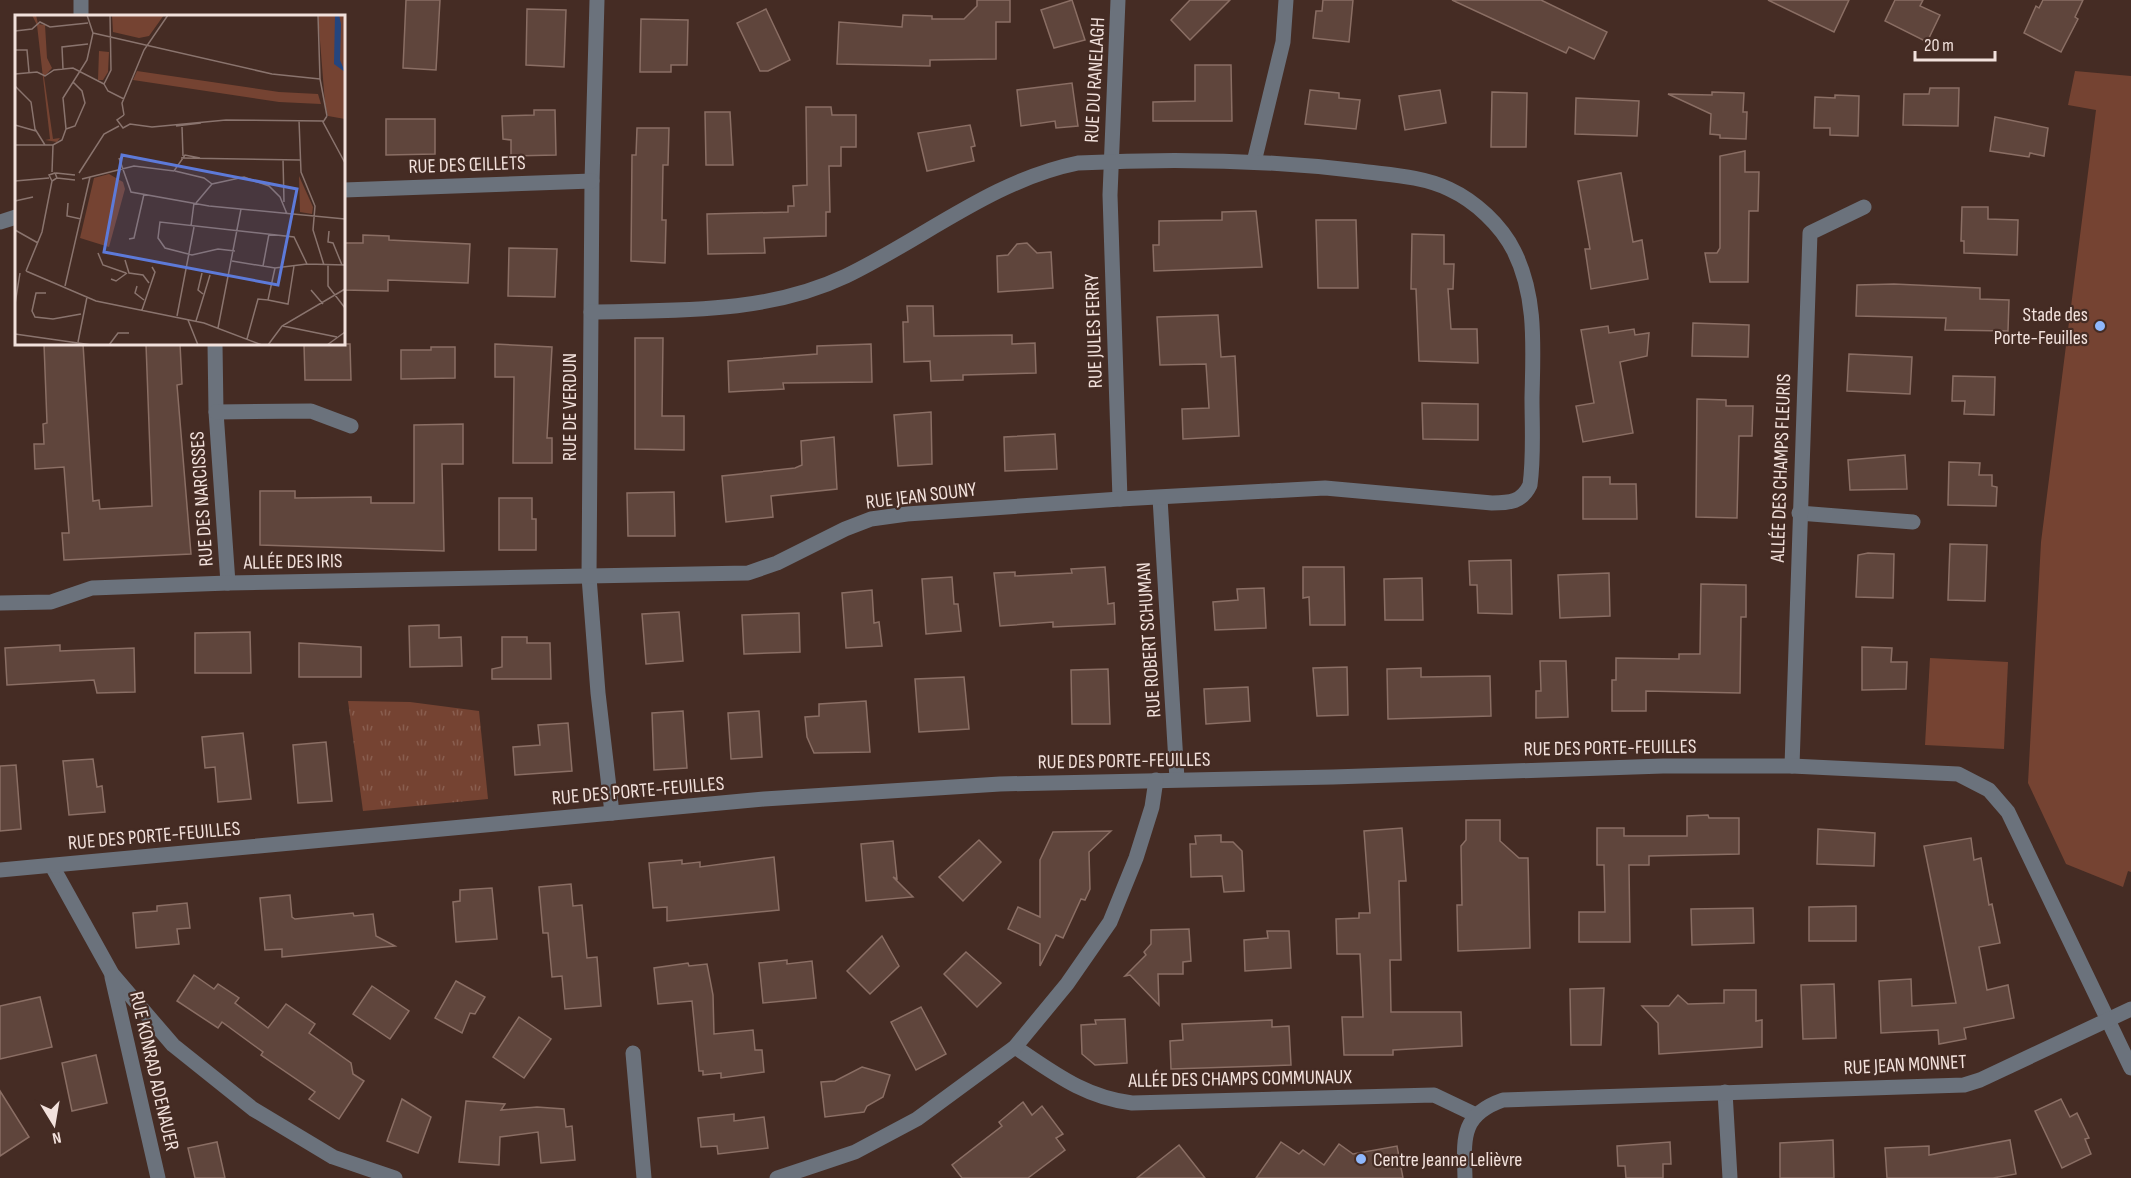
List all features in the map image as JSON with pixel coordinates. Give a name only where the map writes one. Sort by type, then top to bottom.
[{"type":"street","name":"RUE DE VERDUN","points":[[597,0],[592,181],[589,577],[598,693],[612,813]]},
{"type":"street","name":"RUE DU RANELAGH","points":[[1110,161],[1119,17],[1118,0]]},
{"type":"street","points":[[1254,162],[1283,42],[1286,0]]},
{"type":"street","name":"RUE JEAN SOUNY","points":[[589,577],[748,573],[777,563],[845,529],[871,519],[1120,499],[1325,488],[1511,503],[1525,496],[1530,485],[1531,307],[1526,279],[1513,249],[1491,220],[1474,204],[1448,188],[1416,178],[1286,162],[1110,161],[1057,167],[990,195],[845,276],[786,299],[714,309],[591,312]]},
{"type":"street","name":"RUE JULES FERRY","points":[[1110,161],[1120,499]]},
{"type":"street","name":"RUE DES ŒILLETS","points":[[345,190],[592,181]]},
{"type":"street","name":"ALLÉE DES CHAMPS FLEURIS","points":[[1792,766],[1810,233],[1864,207]]},
{"type":"street","points":[[0,222],[15,217]]},
{"type":"street","name":"RUE DES NARCISSES","points":[[215,345],[216,412],[228,583]]},
{"type":"street","name":"RUE DES NARCISSES","points":[[216,412],[311,411],[351,426]]},
{"type":"street","name":"RUE ROBERT SCHUMAN","points":[[1160,498],[1178,779]]},
{"type":"street","points":[[1799,513],[1913,522]]},
{"type":"street","name":"ALLÉE DES IRIS","points":[[0,603],[51,602],[92,588],[228,583],[589,577]]},
{"type":"street","name":"RUE DES PORTE-FEUILLES","points":[[0,870],[764,799],[1000,783],[1286,778],[1662,766],[1792,766],[1946,771],[1969,777],[1989,790],[2008,812],[2109,1019]]},
{"type":"street","points":[[777,1178],[855,1152],[917,1119],[1015,1047],[1067,984],[1110,922],[1136,858],[1152,807],[1156,780]]},
{"type":"street","points":[[52,866],[112,974],[173,1045],[253,1109],[333,1157],[395,1178]]},
{"type":"street","name":"RUE KONRAD ADENAUER","points":[[112,974],[158,1178]]},
{"type":"street","name":"RUE JEAN MONNET","points":[[1476,1115],[1488,1105],[1503,1100],[1964,1085],[1980,1080],[2131,1009]]},
{"type":"street","points":[[2109,1019],[2131,1068]]},
{"type":"street","name":"ALLÉE DES CHAMPS COMMUNAUX","points":[[1015,1047],[1079,1089],[1116,1101],[1132,1103],[1434,1095],[1476,1115]]},
{"type":"street","points":[[633,1053],[644,1178]]},
{"type":"street","points":[[1725,1092],[1730,1178]]},
{"type":"street","points":[[1465,1178],[1464,1138],[1476,1115]]},
{"type":"green space","name":"Stade des Porte-Feuilles","points":[[2075,71],[2131,76],[2131,872],[2128,871],[2123,887],[2066,864],[2028,783],[2041,542],[2096,110],[2068,105]]},
{"type":"green space","points":[[1930,658],[2008,662],[2004,749],[1925,745]]},
{"type":"green space","points":[[348,701],[410,702],[479,711],[488,799],[363,811]]},
{"type":"building","points":[[406,0],[440,0],[436,70],[403,68]]},
{"type":"building","points":[[977,0],[1010,0],[1010,22],[996,22],[996,59],[930,60],[930,66],[837,64],[839,22],[902,27],[903,15],[932,16],[932,19],[964,19],[977,6]]},
{"type":"building","points":[[1072,0],[1085,40],[1054,48],[1041,10]]},
{"type":"building","points":[[1190,0],[1230,0],[1190,40],[1171,20]]},
{"type":"building","points":[[1323,0],[1353,0],[1349,42],[1313,38],[1316,11],[1322,11]]},
{"type":"building","points":[[1452,0],[1541,0],[1607,32],[1594,59],[1569,47],[1566,53]]},
{"type":"building","points":[[1768,0],[1849,0],[1834,32]]},
{"type":"building","points":[[1895,0],[1923,0],[1920,6],[1940,15],[1927,42],[1885,21]]},
{"type":"building","points":[[2043,0],[2083,0],[2075,17],[2078,19],[2061,52],[2024,33],[2036,6],[2039,8]]},
{"type":"building","points":[[527,9],[566,10],[564,67],[526,65]]},
{"type":"building","points":[[766,9],[790,60],[768,71],[760,71],[737,23]]},
{"type":"building","points":[[641,19],[688,20],[687,65],[671,65],[671,72],[640,72]]},
{"type":"building","points":[[1195,65],[1231,65],[1232,121],[1153,121],[1153,102],[1195,101]]},
{"type":"building","points":[[1072,83],[1078,126],[1056,128],[1055,121],[1021,126],[1017,90]]},
{"type":"building","points":[[1930,88],[1959,88],[1958,126],[1903,125],[1904,94],[1929,94]]},
{"type":"building","points":[[1310,90],[1339,93],[1339,98],[1360,100],[1356,129],[1305,124]]},
{"type":"building","points":[[1440,90],[1446,123],[1405,130],[1399,96]]},
{"type":"building","points":[[1492,92],[1527,93],[1526,147],[1491,147]]},
{"type":"building","points":[[1712,92],[1744,93],[1743,112],[1747,112],[1746,139],[1720,138],[1720,135],[1710,134],[1711,114],[1668,94],[1712,95]]},
{"type":"building","points":[[1835,95],[1859,96],[1858,136],[1830,135],[1830,128],[1814,128],[1815,97],[1835,98]]},
{"type":"building","points":[[1576,98],[1639,101],[1637,136],[1575,134]]},
{"type":"building","points":[[806,107],[831,107],[832,115],[856,115],[856,147],[841,147],[841,166],[829,166],[830,212],[826,212],[826,236],[764,238],[765,253],[708,254],[707,214],[788,212],[788,206],[794,206],[793,186],[807,185]]},
{"type":"building","points":[[534,110],[555,110],[556,155],[511,156],[511,140],[503,139],[502,116],[534,115]]},
{"type":"building","points":[[705,112],[730,112],[733,165],[706,165]]},
{"type":"building","points":[[1995,117],[2048,128],[2044,156],[2030,153],[2029,157],[1990,151]]},
{"type":"building","points":[[386,119],[435,119],[435,154],[386,155]]},
{"type":"building","points":[[970,125],[975,146],[971,147],[974,161],[927,171],[918,133]]},
{"type":"building","points":[[637,128],[669,128],[668,165],[663,165],[662,220],[666,220],[665,263],[631,261],[632,155],[636,155]]},
{"type":"building","points":[[1745,151],[1745,172],[1759,172],[1758,211],[1749,211],[1748,282],[1710,282],[1705,253],[1717,253],[1720,248],[1720,156]]},
{"type":"building","points":[[1621,173],[1633,242],[1642,240],[1648,279],[1591,289],[1585,249],[1590,249],[1578,181]]},
{"type":"building","points":[[1962,207],[1988,207],[1988,219],[2018,220],[2017,255],[1964,253],[1964,241],[1961,241]]},
{"type":"building","points":[[1256,211],[1262,267],[1154,271],[1153,245],[1159,245],[1159,221],[1222,220],[1222,212]]},
{"type":"building","points":[[1316,220],[1356,220],[1358,288],[1318,288]]},
{"type":"building","points":[[1412,234],[1444,235],[1444,264],[1454,264],[1453,289],[1448,289],[1451,329],[1477,329],[1478,363],[1419,361],[1416,289],[1411,289]]},
{"type":"building","points":[[363,235],[389,236],[389,240],[470,244],[468,283],[388,280],[388,291],[345,290],[345,243],[363,243]]},
{"type":"building","points":[[1027,243],[1037,253],[1051,252],[1053,288],[998,292],[997,256],[1008,255],[1017,244]]},
{"type":"building","points":[[509,248],[557,249],[555,297],[508,296]]},
{"type":"building","points":[[1894,284],[1980,288],[1980,299],[2009,300],[2008,331],[1945,330],[1946,318],[1856,316],[1857,285]]},
{"type":"building","points":[[907,306],[933,306],[934,336],[1012,335],[1012,344],[1035,343],[1036,373],[963,375],[963,380],[931,381],[930,361],[904,362],[903,322],[908,322]]},
{"type":"building","points":[[1218,315],[1221,357],[1235,356],[1239,436],[1183,439],[1182,409],[1209,408],[1206,364],[1160,365],[1157,317]]},
{"type":"building","points":[[1693,323],[1749,325],[1748,357],[1692,356]]},
{"type":"building","points":[[1608,326],[1609,333],[1634,329],[1635,335],[1649,333],[1647,356],[1620,362],[1633,433],[1583,442],[1576,406],[1594,403],[1581,330]]},
{"type":"building","points":[[635,338],[663,338],[662,416],[684,416],[684,450],[635,449]]},
{"type":"building","points":[[350,344],[351,380],[305,380],[304,345]]},
{"type":"building","points":[[495,344],[552,347],[547,438],[552,438],[552,463],[513,463],[514,377],[495,377]]},
{"type":"building","points":[[871,344],[872,382],[783,383],[784,389],[729,392],[728,361],[817,354],[817,346]]},
{"type":"building","points":[[44,345],[83,345],[93,501],[99,500],[100,509],[152,506],[146,345],[180,345],[182,384],[177,385],[191,554],[64,560],[62,533],[69,533],[64,467],[35,469],[34,444],[44,444],[43,424],[47,423]]},
{"type":"building","points":[[431,347],[455,347],[455,378],[401,379],[401,350],[431,350]]},
{"type":"building","points":[[1849,354],[1912,357],[1910,394],[1847,391]]},
{"type":"building","points":[[1953,376],[1995,377],[1994,415],[1964,414],[1965,401],[1952,401]]},
{"type":"building","points":[[1697,399],[1726,400],[1726,406],[1753,406],[1752,436],[1739,436],[1737,518],[1696,517]]},
{"type":"building","points":[[1422,403],[1478,404],[1478,440],[1423,439]]},
{"type":"building","points":[[931,412],[932,464],[898,466],[894,415]]},
{"type":"building","points":[[463,424],[463,464],[442,464],[444,551],[260,545],[260,491],[295,491],[295,498],[371,497],[371,503],[414,503],[414,425]]},
{"type":"building","points":[[1055,434],[1057,469],[1005,471],[1004,437]]},
{"type":"building","points":[[834,437],[837,489],[771,496],[773,517],[726,522],[722,476],[795,468],[802,465],[801,441]]},
{"type":"building","points":[[1905,455],[1907,489],[1850,490],[1848,460]]},
{"type":"building","points":[[1949,462],[1980,463],[1979,475],[1992,475],[1992,486],[1997,487],[1996,506],[1948,505]]},
{"type":"building","points":[[1583,477],[1610,477],[1610,484],[1636,484],[1637,519],[1583,519]]},
{"type":"building","points":[[674,492],[675,536],[628,536],[627,493]]},
{"type":"building","points":[[499,498],[532,498],[532,519],[536,519],[536,550],[499,550]]},
{"type":"building","points":[[1950,544],[1987,545],[1985,601],[1948,600]]},
{"type":"building","points":[[1894,554],[1893,598],[1856,597],[1858,555]]},
{"type":"building","points":[[1511,560],[1512,614],[1478,613],[1477,585],[1470,585],[1469,561]]},
{"type":"building","points":[[1105,567],[1108,604],[1114,603],[1115,624],[1053,627],[1053,622],[1000,626],[994,573],[1015,572],[1015,576],[1072,573],[1071,569]]},
{"type":"building","points":[[1303,567],[1344,567],[1345,625],[1310,625],[1309,597],[1303,598]]},
{"type":"building","points":[[1609,573],[1610,616],[1560,618],[1558,575]]},
{"type":"building","points":[[952,577],[954,604],[958,604],[961,631],[926,634],[922,579]]},
{"type":"building","points":[[1422,578],[1423,620],[1385,620],[1384,579]]},
{"type":"building","points":[[1701,584],[1746,585],[1746,617],[1741,617],[1740,693],[1646,691],[1646,711],[1612,711],[1612,680],[1616,680],[1616,658],[1679,659],[1679,654],[1700,654]]},
{"type":"building","points":[[1264,588],[1266,628],[1215,630],[1213,602],[1238,600],[1237,589]]},
{"type":"building","points":[[872,590],[874,623],[879,622],[882,646],[846,648],[842,593]]},
{"type":"building","points":[[679,612],[683,661],[646,664],[642,614]]},
{"type":"building","points":[[799,613],[800,652],[744,654],[742,615]]},
{"type":"building","points":[[439,625],[439,638],[461,637],[462,666],[410,667],[409,626]]},
{"type":"building","points":[[250,632],[251,673],[195,673],[195,633]]},
{"type":"building","points":[[502,637],[527,637],[527,643],[550,643],[551,679],[492,679],[492,669],[502,667]]},
{"type":"building","points":[[299,643],[361,647],[361,677],[299,677]]},
{"type":"building","points":[[60,645],[60,651],[134,648],[135,692],[97,693],[94,680],[7,685],[5,648]]},
{"type":"building","points":[[1862,647],[1892,648],[1891,662],[1907,662],[1906,689],[1862,690]]},
{"type":"building","points":[[1540,661],[1566,661],[1568,717],[1536,718],[1536,691],[1541,691]]},
{"type":"building","points":[[1347,667],[1348,715],[1317,716],[1313,668]]},
{"type":"building","points":[[1421,668],[1421,677],[1490,676],[1491,716],[1388,719],[1387,669]]},
{"type":"building","points":[[1108,669],[1110,724],[1072,724],[1071,670]]},
{"type":"building","points":[[964,677],[969,729],[919,732],[915,679]]},
{"type":"building","points":[[1248,687],[1250,721],[1206,724],[1204,689]]},
{"type":"building","points":[[866,701],[870,752],[814,753],[807,737],[805,717],[819,716],[819,704]]},
{"type":"building","points":[[683,711],[687,768],[654,770],[652,713]]},
{"type":"building","points":[[759,711],[762,757],[731,759],[728,713]]},
{"type":"building","points":[[568,723],[572,771],[515,775],[513,747],[540,745],[538,725]]},
{"type":"building","points":[[243,733],[251,799],[218,802],[215,767],[205,768],[202,737]]},
{"type":"building","points":[[326,742],[332,801],[298,803],[293,745]]},
{"type":"building","points":[[93,759],[97,787],[102,786],[105,812],[69,815],[63,761]]},
{"type":"building","points":[[16,765],[21,829],[0,831],[0,766]]},
{"type":"building","points":[[1708,815],[1709,818],[1739,818],[1739,854],[1649,856],[1649,865],[1629,865],[1630,942],[1579,942],[1579,912],[1605,912],[1604,865],[1597,865],[1597,828],[1624,828],[1624,836],[1687,836],[1687,816]]},
{"type":"building","points":[[1466,820],[1500,820],[1500,841],[1519,858],[1528,858],[1530,948],[1458,951],[1457,905],[1462,905],[1461,846],[1466,840]]},
{"type":"building","points":[[1402,828],[1406,881],[1399,881],[1401,960],[1390,960],[1391,1012],[1461,1012],[1462,1046],[1393,1050],[1393,1055],[1344,1055],[1342,1017],[1363,1017],[1360,954],[1337,954],[1336,919],[1359,918],[1359,913],[1370,913],[1364,831]]},
{"type":"building","points":[[1818,829],[1875,833],[1874,866],[1817,864]]},
{"type":"building","points":[[1111,831],[1089,852],[1090,889],[1085,900],[1081,899],[1063,938],[1056,935],[1040,966],[1040,944],[1008,929],[1018,907],[1040,917],[1040,860],[1053,832]]},
{"type":"building","points":[[1221,835],[1221,842],[1233,842],[1242,851],[1244,891],[1224,892],[1222,876],[1191,877],[1190,844],[1196,844],[1195,836]]},
{"type":"building","points":[[1971,838],[1974,860],[1981,858],[1989,905],[1992,904],[2000,943],[1979,947],[1987,990],[2008,985],[2014,1018],[1964,1028],[1966,1039],[1939,1044],[1938,1030],[1881,1033],[1879,981],[1911,979],[1912,1006],[1956,1003],[1924,846]]},
{"type":"building","points":[[979,840],[1001,862],[963,901],[939,877]]},
{"type":"building","points":[[893,841],[897,879],[893,877],[913,897],[866,901],[861,844]]},
{"type":"building","points":[[774,857],[779,910],[667,921],[667,907],[653,908],[649,863],[682,860],[682,864],[700,862],[700,867]]},
{"type":"building","points":[[571,884],[573,906],[582,905],[587,958],[597,957],[601,1006],[565,1009],[562,976],[552,977],[548,933],[543,933],[539,887]]},
{"type":"building","points":[[492,888],[497,939],[456,942],[453,902],[460,901],[460,890]]},
{"type":"building","points":[[290,895],[292,917],[295,919],[353,913],[354,916],[373,914],[376,936],[395,946],[282,957],[282,949],[265,950],[260,898]]},
{"type":"building","points":[[187,903],[190,928],[177,929],[179,944],[136,948],[133,913],[157,911],[157,906]]},
{"type":"building","points":[[1856,906],[1856,941],[1809,941],[1809,907]]},
{"type":"building","points":[[1753,908],[1754,943],[1692,945],[1691,909]]},
{"type":"building","points":[[1189,929],[1191,961],[1183,962],[1183,974],[1158,974],[1159,1005],[1130,975],[1125,976],[1146,955],[1144,952],[1151,944],[1151,930]]},
{"type":"building","points":[[1267,931],[1289,931],[1291,968],[1245,971],[1244,940],[1268,938]]},
{"type":"building","points":[[882,936],[899,966],[870,994],[847,971]]},
{"type":"building","points":[[966,952],[1001,983],[977,1007],[944,974]]},
{"type":"building","points":[[787,960],[787,964],[812,961],[816,998],[763,1003],[759,963]]},
{"type":"building","points":[[688,963],[689,966],[707,964],[713,995],[714,1034],[753,1030],[755,1050],[762,1050],[764,1072],[721,1078],[721,1073],[703,1075],[703,1071],[699,1071],[692,1001],[658,1004],[654,968]]},
{"type":"building","points":[[194,975],[214,989],[218,984],[239,998],[235,1003],[268,1028],[286,1004],[315,1024],[309,1033],[351,1063],[353,1074],[364,1081],[339,1119],[309,1099],[315,1092],[261,1055],[263,1052],[222,1022],[218,1028],[177,1001]]},
{"type":"building","points":[[456,981],[485,997],[475,1014],[470,1013],[462,1033],[435,1018]]},
{"type":"building","points":[[1834,984],[1836,1038],[1803,1039],[1801,985]]},
{"type":"building","points":[[372,986],[409,1011],[390,1039],[353,1014]]},
{"type":"building","points":[[1604,988],[1601,1045],[1571,1045],[1570,989]]},
{"type":"building","points":[[1724,990],[1756,990],[1756,1021],[1762,1020],[1762,1047],[1659,1054],[1658,1023],[1642,1006],[1669,1006],[1678,995],[1688,1004],[1724,1003]]},
{"type":"building","points":[[40,997],[52,1047],[0,1059],[0,1006]]},
{"type":"building","points":[[921,1007],[946,1054],[916,1070],[891,1022]]},
{"type":"building","points":[[519,1017],[551,1039],[524,1078],[493,1057]]},
{"type":"building","points":[[1125,1019],[1127,1063],[1095,1065],[1082,1054],[1081,1025],[1096,1024],[1095,1020]]},
{"type":"building","points":[[1272,1020],[1272,1027],[1289,1026],[1291,1065],[1171,1069],[1170,1041],[1183,1040],[1182,1024]]},
{"type":"building","points":[[96,1055],[107,1103],[72,1111],[62,1063]]},
{"type":"building","points":[[862,1067],[890,1075],[883,1097],[867,1106],[864,1112],[825,1117],[821,1082],[835,1081]]},
{"type":"building","points":[[0,1091],[29,1137],[0,1156]]},
{"type":"building","points":[[402,1099],[431,1117],[418,1153],[387,1141]]},
{"type":"building","points":[[2061,1099],[2070,1117],[2077,1113],[2089,1138],[2085,1139],[2091,1154],[2062,1168],[2035,1111]]},
{"type":"building","points":[[466,1101],[505,1104],[501,1110],[537,1107],[564,1109],[566,1127],[572,1126],[575,1160],[541,1163],[538,1132],[500,1137],[499,1165],[459,1162]]},
{"type":"building","points":[[1023,1102],[1032,1115],[1042,1106],[1063,1134],[1056,1138],[1065,1150],[1028,1178],[962,1178],[952,1165],[1002,1126],[999,1122]]},
{"type":"building","points":[[734,1114],[734,1121],[764,1117],[768,1148],[718,1154],[717,1146],[701,1147],[698,1118]]},
{"type":"building","points":[[1833,1140],[1834,1178],[1780,1178],[1780,1143]]},
{"type":"building","points":[[2010,1140],[2016,1174],[1993,1178],[1887,1178],[1885,1148],[1929,1146],[1929,1155]]},
{"type":"building","points":[[217,1142],[225,1178],[195,1178],[188,1148]]},
{"type":"building","name":"Centre Jeanne Lelièvre","points":[[1281,1142],[1299,1154],[1303,1150],[1324,1165],[1339,1144],[1353,1154],[1397,1146],[1403,1178],[1256,1178]]},
{"type":"building","points":[[1670,1142],[1671,1164],[1663,1164],[1663,1178],[1626,1178],[1625,1166],[1618,1166],[1617,1146]]},
{"type":"building","points":[[1179,1145],[1205,1178],[1137,1178]]},
{"type":"place","name":"Stade des Porte-Feuilles","points":[[2100,326]]},
{"type":"place","name":"Centre Jeanne Lelièvre","points":[[1361,1159]]}]
